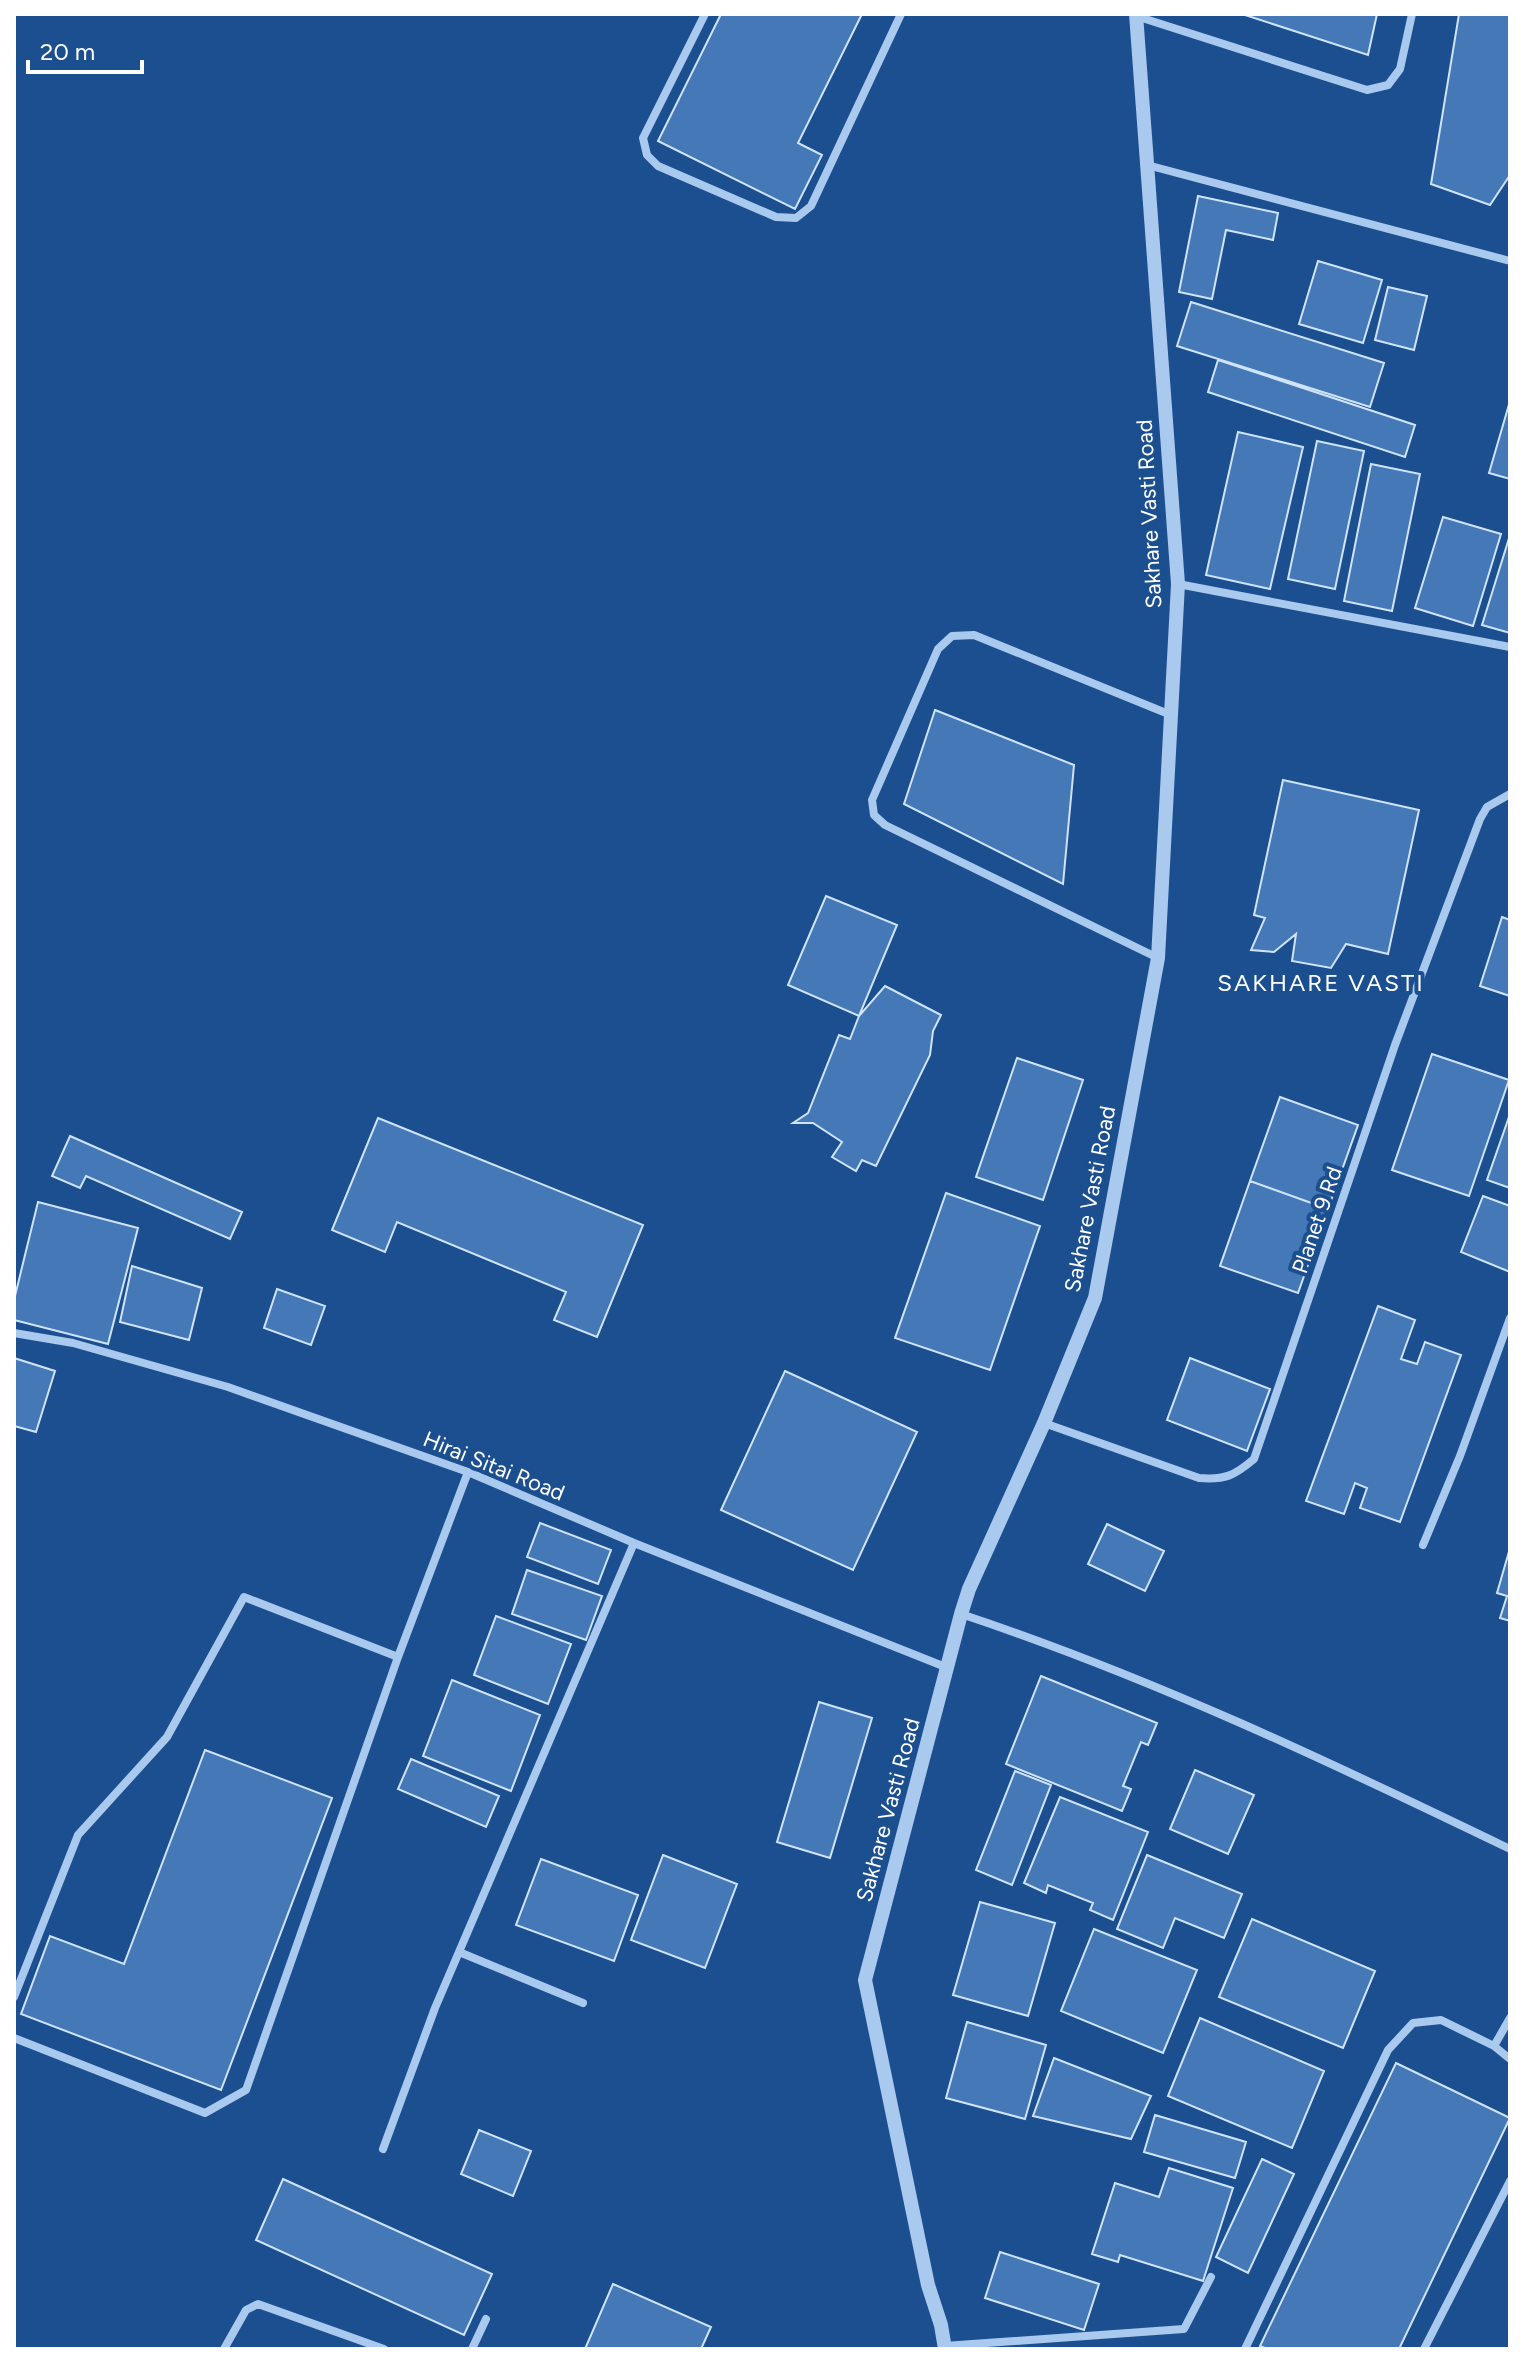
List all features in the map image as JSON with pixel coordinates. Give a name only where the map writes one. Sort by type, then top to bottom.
[{"type":"street","points":[[705,14],[643,138],[647,155],[658,166],[776,217],[796,218],[811,206],[901,14]]},
{"type":"street","points":[[1136,15],[1367,90],[1388,85],[1400,69],[1412,14]]},
{"type":"street","name":"Sakhare Vasti Road","points":[[944,2348],[941,2325],[928,2285],[865,1980],[969,1589],[1044,1423],[1095,1298],[1158,958],[1178,584],[1136,15]]},
{"type":"street","points":[[1147,165],[1510,261]]},
{"type":"street","points":[[1178,584],[1510,647]]},
{"type":"street","points":[[1158,958],[885,825],[874,815],[872,800],[938,649],[952,636],[974,635],[1171,715]]},
{"type":"street","name":"Planet 9 Rd","points":[[1044,1423],[1199,1478],[1223,1480],[1254,1459],[1395,1045],[1480,819],[1487,807],[1510,794]]},
{"type":"street","points":[[1423,1545],[1460,1456],[1510,1318]]},
{"type":"street","name":"Hirai Sitai Road","points":[[14,1333],[73,1343],[228,1387],[468,1472],[634,1543],[948,1668]]},
{"type":"street","points":[[14,2038],[205,2113],[246,2090],[398,1657],[468,1472]]},
{"type":"street","points":[[383,2149],[435,2008],[634,1543]]},
{"type":"street","points":[[14,1997],[78,1835],[167,1737],[244,1597],[398,1657]]},
{"type":"street","points":[[961,1614],[1021,1634],[1212,1710],[1312,1753],[1510,1849]]},
{"type":"street","points":[[459,1952],[583,2003]]},
{"type":"street","points":[[1494,2046],[1510,2018]]},
{"type":"street","points":[[1245,2349],[1388,2050],[1413,2023],[1441,2020],[1494,2046],[1510,2059]]},
{"type":"street","points":[[1424,2349],[1510,2181]]},
{"type":"street","points":[[944,2348],[1184,2329],[1211,2277]]},
{"type":"street","points":[[224,2349],[246,2310],[258,2304],[384,2349]]},
{"type":"street","points":[[472,2349],[486,2319]]},
{"type":"building","points":[[721,14],[862,14],[798,143],[822,155],[795,209],[658,141]]},
{"type":"building","points":[[1242,14],[1377,14],[1368,55]]},
{"type":"building","points":[[1459,14],[1510,14],[1510,175],[1490,205],[1431,184]]},
{"type":"building","points":[[1198,196],[1278,213],[1273,240],[1226,230],[1212,299],[1179,292]]},
{"type":"building","points":[[1318,261],[1382,280],[1363,343],[1299,324]]},
{"type":"building","points":[[1388,287],[1427,296],[1414,350],[1375,340]]},
{"type":"building","points":[[1191,302],[1384,363],[1370,407],[1177,346]]},
{"type":"building","points":[[1218,360],[1415,425],[1405,457],[1208,392]]},
{"type":"building","points":[[1510,401],[1510,479],[1489,473]]},
{"type":"building","points":[[1238,432],[1303,447],[1270,589],[1206,575]]},
{"type":"building","points":[[1317,441],[1364,451],[1335,589],[1288,579]]},
{"type":"building","points":[[1371,464],[1420,474],[1392,611],[1344,601]]},
{"type":"building","points":[[1443,517],[1501,534],[1473,626],[1415,608]]},
{"type":"building","points":[[1510,535],[1510,633],[1482,625]]},
{"type":"building","points":[[935,710],[1074,765],[1063,884],[904,804]]},
{"type":"building","points":[[1283,780],[1419,810],[1388,954],[1346,944],[1331,968],[1292,961],[1296,934],[1274,952],[1251,950],[1265,918],[1254,915]]},
{"type":"building","points":[[826,896],[897,925],[859,1016],[788,985]]},
{"type":"building","points":[[1502,917],[1510,920],[1510,996],[1480,986]]},
{"type":"building","points":[[885,986],[941,1015],[933,1031],[930,1055],[876,1166],[862,1160],[856,1171],[832,1157],[842,1142],[813,1123],[793,1123],[808,1113],[839,1035],[850,1039],[859,1016]]},
{"type":"building","points":[[1432,1054],[1509,1080],[1469,1196],[1392,1170]]},
{"type":"building","points":[[1017,1058],[1083,1080],[1043,1200],[976,1177]]},
{"type":"building","points":[[1280,1097],[1358,1125],[1328,1209],[1250,1181]]},
{"type":"building","points":[[1510,1114],[1510,1188],[1487,1180]]},
{"type":"building","points":[[378,1118],[643,1225],[597,1337],[554,1320],[566,1292],[397,1222],[385,1252],[332,1230]]},
{"type":"building","points":[[70,1136],[242,1212],[230,1239],[86,1176],[80,1188],[52,1176]]},
{"type":"building","points":[[1250,1181],[1328,1209],[1298,1293],[1220,1266]]},
{"type":"building","points":[[946,1193],[1040,1226],[990,1370],[895,1338]]},
{"type":"building","points":[[1483,1196],[1510,1206],[1510,1272],[1461,1252]]},
{"type":"building","points":[[38,1202],[138,1228],[108,1344],[14,1320],[14,1300]]},
{"type":"building","points":[[132,1266],[202,1288],[189,1340],[120,1322]]},
{"type":"building","points":[[277,1289],[325,1306],[311,1345],[264,1328]]},
{"type":"building","points":[[1378,1306],[1415,1320],[1401,1359],[1417,1364],[1425,1342],[1461,1355],[1400,1522],[1360,1508],[1367,1488],[1355,1483],[1344,1514],[1306,1501]]},
{"type":"building","points":[[14,1358],[55,1371],[36,1432],[14,1426]]},
{"type":"building","points":[[1190,1358],[1270,1389],[1247,1451],[1167,1420]]},
{"type":"building","points":[[785,1371],[917,1432],[853,1570],[721,1510]]},
{"type":"building","points":[[540,1523],[611,1550],[598,1584],[527,1557]]},
{"type":"building","points":[[1107,1524],[1164,1551],[1145,1591],[1088,1564]]},
{"type":"building","points":[[1510,1548],[1510,1621],[1500,1618],[1507,1596],[1497,1593]]},
{"type":"building","points":[[527,1570],[602,1596],[586,1640],[512,1614]]},
{"type":"building","points":[[496,1616],[571,1644],[548,1704],[474,1675]]},
{"type":"building","points":[[1041,1676],[1157,1723],[1148,1745],[1141,1742],[1123,1786],[1131,1789],[1122,1811],[1006,1764]]},
{"type":"building","points":[[452,1680],[540,1715],[511,1791],[423,1756]]},
{"type":"building","points":[[819,1702],[872,1718],[830,1858],[777,1842]]},
{"type":"building","points":[[205,1750],[332,1798],[221,2090],[21,2014],[50,1936],[124,1964]]},
{"type":"building","points":[[411,1759],[499,1796],[486,1827],[398,1789]]},
{"type":"building","points":[[1195,1770],[1254,1795],[1228,1854],[1170,1829]]},
{"type":"building","points":[[1015,1771],[1051,1785],[1012,1885],[976,1870]]},
{"type":"building","points":[[1060,1797],[1148,1832],[1113,1920],[1090,1910],[1093,1903],[1048,1885],[1046,1893],[1024,1883]]},
{"type":"building","points":[[663,1855],[737,1884],[705,1968],[631,1940]]},
{"type":"building","points":[[1147,1855],[1242,1894],[1224,1938],[1175,1918],[1163,1948],[1117,1929]]},
{"type":"building","points":[[541,1859],[638,1895],[614,1961],[516,1925]]},
{"type":"building","points":[[980,1902],[1055,1923],[1028,2016],[953,1995]]},
{"type":"building","points":[[1252,1919],[1375,1971],[1343,2048],[1219,1997]]},
{"type":"building","points":[[1094,1929],[1197,1970],[1163,2053],[1061,2011]]},
{"type":"building","points":[[1200,2018],[1324,2071],[1292,2148],[1168,2096]]},
{"type":"building","points":[[967,2022],[1046,2045],[1025,2119],[946,2098]]},
{"type":"building","points":[[1054,2058],[1151,2096],[1131,2139],[1033,2116]]},
{"type":"building","points":[[1396,2063],[1510,2118],[1399,2349],[1267,2349],[1260,2346]]},
{"type":"building","points":[[1155,2115],[1246,2142],[1235,2178],[1144,2152]]},
{"type":"building","points":[[479,2130],[531,2151],[513,2196],[461,2174]]},
{"type":"building","points":[[1262,2159],[1294,2174],[1248,2273],[1216,2257]]},
{"type":"building","points":[[1169,2168],[1233,2188],[1203,2281],[1120,2255],[1118,2262],[1092,2254],[1115,2183],[1159,2197]]},
{"type":"building","points":[[283,2179],[492,2274],[464,2335],[256,2240]]},
{"type":"building","points":[[1000,2252],[1099,2284],[1084,2330],[985,2298]]},
{"type":"building","points":[[613,2284],[711,2327],[701,2349],[585,2349]]},
{"type":"district","name":"SAKHARE VASTI","points":[[1321,982]]}]
